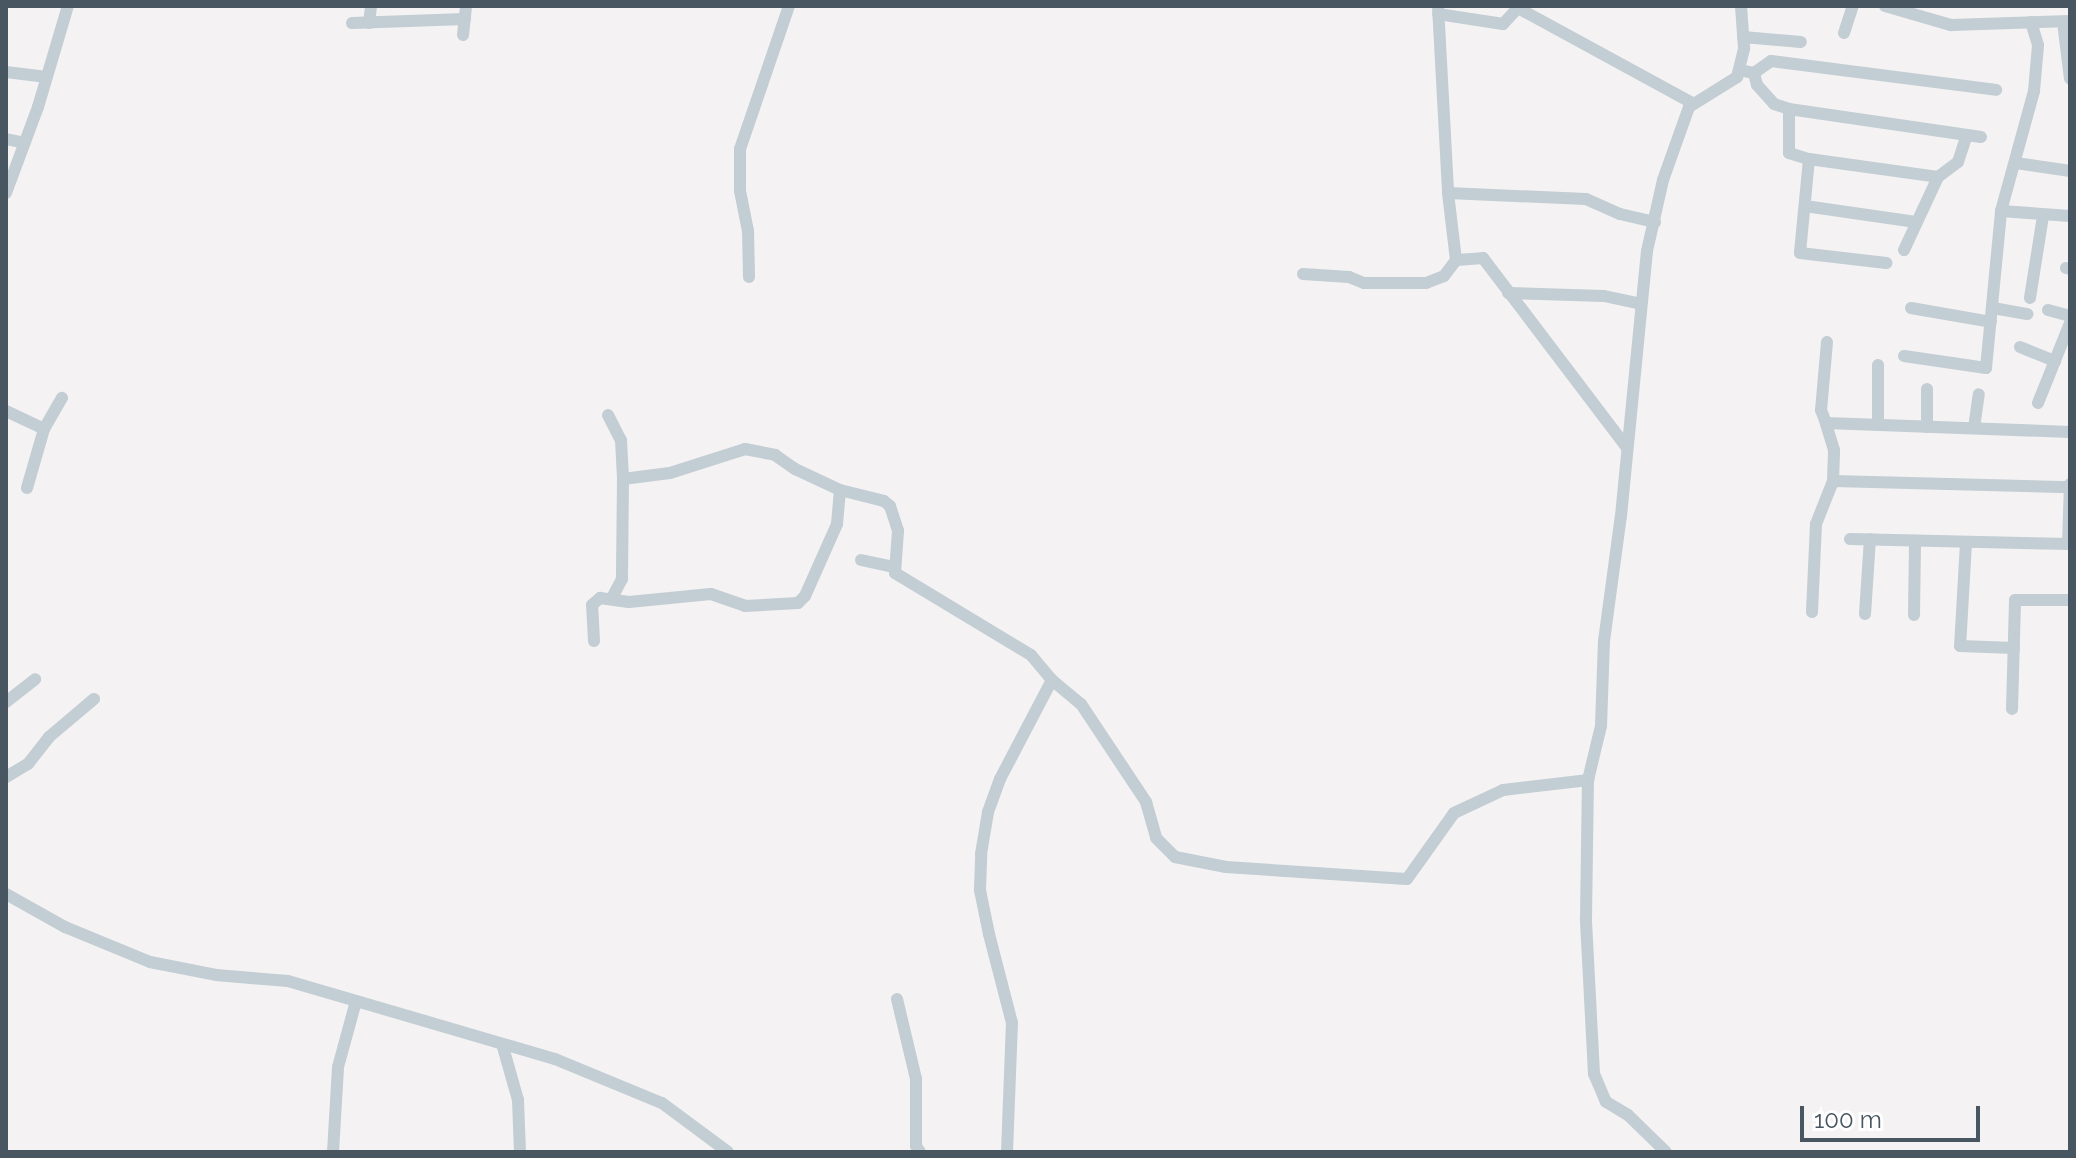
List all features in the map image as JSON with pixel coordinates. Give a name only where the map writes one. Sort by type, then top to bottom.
[{"type":"street","points":[[6,192],[47,77],[68,6]]},
{"type":"street","points":[[369,23],[371,6]]},
{"type":"street","points":[[417,21],[419,6]]},
{"type":"street","points":[[749,277],[748,231],[740,191],[740,149],[789,6]]},
{"type":"street","points":[[1666,1152],[1628,1115],[1606,1102],[1594,1074],[1586,919],[1588,780],[1601,726],[1604,641],[1641,304],[1663,180],[1692,103],[1730,84],[1739,70],[1743,37],[1741,6]]},
{"type":"street","points":[[1844,33],[1853,6]]},
{"type":"street","points":[[1885,6],[1951,25],[2067,22],[2070,79]]},
{"type":"street","points":[[1303,274],[1349,277],[1364,283],[1426,283],[1444,276],[1456,260],[1448,193],[1438,10],[1503,24],[1518,8],[1692,103]]},
{"type":"street","points":[[352,23],[417,21],[466,12],[463,35]]},
{"type":"street","points":[[1904,356],[1986,368],[1993,308],[1993,262],[2001,211],[2034,91],[2038,45],[2031,22]]},
{"type":"street","points":[[1743,37],[1801,42]]},
{"type":"street","points":[[1739,70],[1754,73],[1771,61],[1996,90]]},
{"type":"street","points":[[6,72],[47,77]]},
{"type":"street","points":[[1754,73],[1757,85],[1774,104],[1789,109],[1974,136],[1958,162],[1938,177],[1904,250]]},
{"type":"street","points":[[1789,109],[1789,153],[1809,159],[1938,177]]},
{"type":"street","points":[[6,139],[25,143]]},
{"type":"street","points":[[1809,159],[1800,253],[1886,263]]},
{"type":"street","points":[[2016,163],[2070,171]]},
{"type":"street","points":[[1448,193],[1586,199],[1620,214],[1655,222]]},
{"type":"street","points":[[1805,206],[1916,222]]},
{"type":"street","points":[[2001,211],[2070,216]]},
{"type":"street","points":[[2030,298],[2043,216]]},
{"type":"street","points":[[1456,260],[1482,258],[1627,448]]},
{"type":"street","points":[[1508,293],[1604,296],[1641,304]]},
{"type":"street","points":[[1911,308],[1991,322]]},
{"type":"street","points":[[1993,308],[2027,314]]},
{"type":"street","points":[[2048,310],[2070,316]]},
{"type":"street","points":[[2038,403],[2070,323]]},
{"type":"street","points":[[1812,612],[1816,524],[1833,481],[1834,450],[1821,410],[1827,342]]},
{"type":"street","points":[[2020,347],[2055,361]]},
{"type":"street","points":[[1878,365],[1878,425]]},
{"type":"street","points":[[1927,389],[1927,427]]},
{"type":"street","points":[[1974,428],[1979,394]]},
{"type":"street","points":[[27,488],[44,429],[62,398]]},
{"type":"street","points":[[6,411],[44,429]]},
{"type":"street","points":[[608,415],[621,440],[623,479],[622,579],[612,598]]},
{"type":"street","points":[[1826,423],[2070,432]]},
{"type":"street","points":[[623,479],[665,474],[745,449],[775,455],[795,469],[840,490],[880,498],[890,506],[898,531],[893,567],[896,575],[1031,655],[1052,680],[1081,704],[1146,802],[1153,829],[1162,847],[1182,859],[1226,867],[1407,879],[1419,867],[1454,813],[1503,790],[1588,780]]},
{"type":"street","points":[[1833,481],[2070,486],[2069,544],[1850,539]]},
{"type":"street","points":[[594,641],[592,605],[600,598],[629,602],[711,594],[745,606],[798,603],[805,596],[837,524],[840,490]]},
{"type":"street","points":[[1865,614],[1870,539]]},
{"type":"street","points":[[1914,615],[1915,541]]},
{"type":"street","points":[[1966,543],[1960,646],[2014,648]]},
{"type":"street","points":[[861,560],[893,567]]},
{"type":"street","points":[[2012,709],[2015,600],[2070,600]]},
{"type":"street","points":[[6,702],[35,679]]},
{"type":"street","points":[[1007,1152],[1012,1023],[980,890],[981,854],[988,812],[1000,779],[1052,680]]},
{"type":"street","points":[[6,777],[28,764],[49,737],[94,699]]},
{"type":"street","points":[[6,894],[65,927],[150,962],[216,975],[288,981],[503,1047],[555,1059],[662,1103],[728,1152]]},
{"type":"street","points":[[897,999],[916,1079],[916,1146],[920,1152]]},
{"type":"street","points":[[333,1152],[338,1067],[356,1001]]},
{"type":"street","points":[[503,1047],[518,1100],[520,1152]]}]
